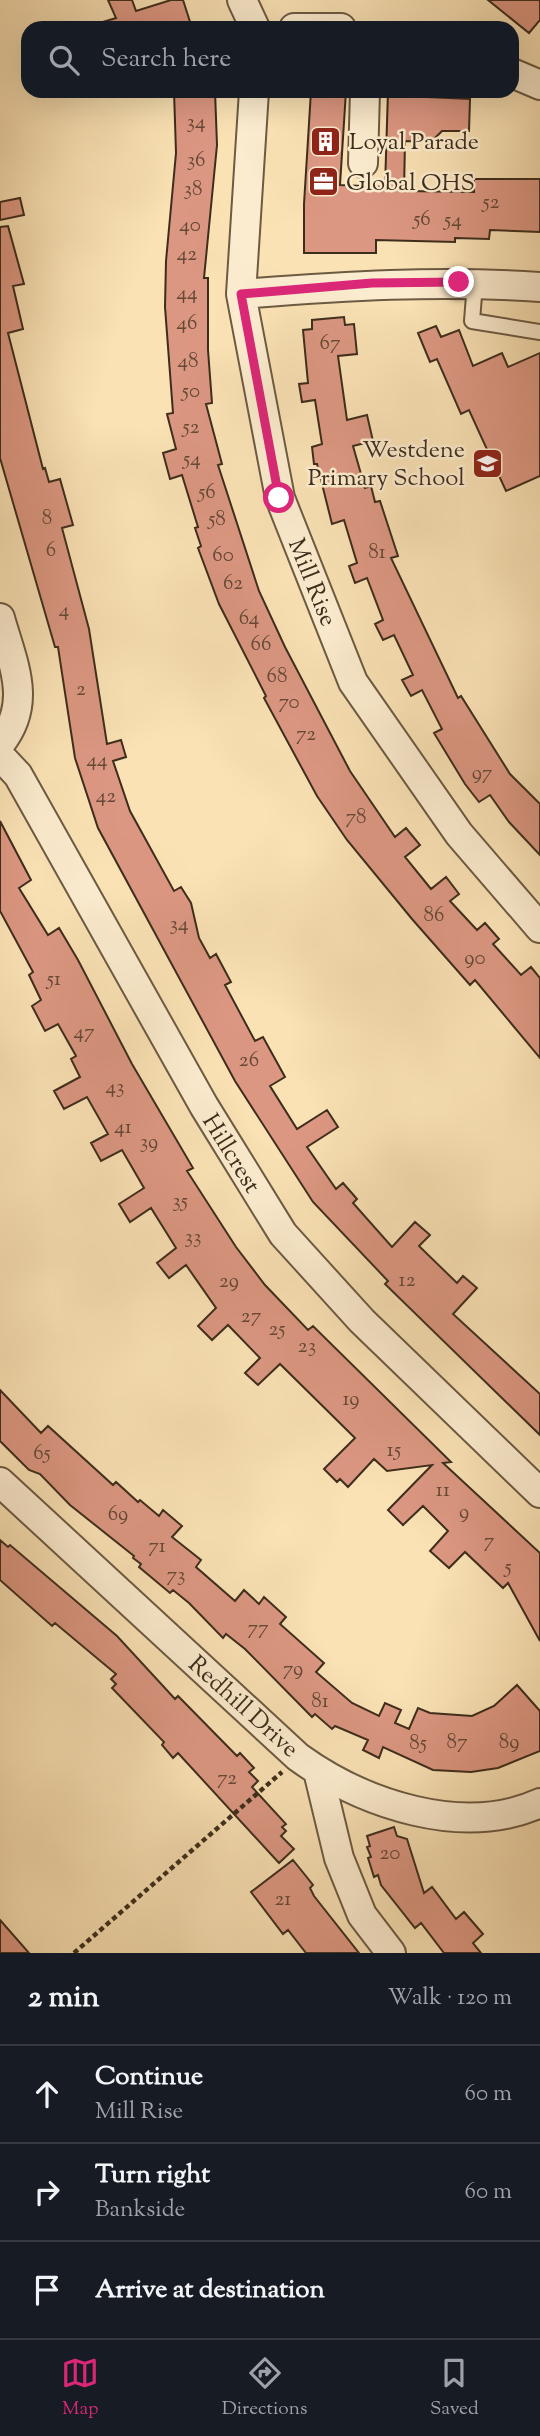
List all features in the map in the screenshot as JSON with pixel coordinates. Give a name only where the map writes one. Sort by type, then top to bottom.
[{"type":"street","points":[[242,0],[252,21]]},
{"type":"street","points":[[519,76],[540,85]]},
{"type":"street","name":"Mill Rise","points":[[254,98],[241,294],[279,498],[353,682],[459,834],[540,928]]},
{"type":"street","points":[[363,163],[365,98]]},
{"type":"street","points":[[241,294],[372,283],[475,283],[540,287]]},
{"type":"street","points":[[0,618],[20,701],[10,732],[0,744]]},
{"type":"street","name":"Hillcrest","points":[[0,756],[18,775],[204,1106],[283,1234],[362,1321],[540,1493]]},
{"type":"street","name":"Redhill Drive","points":[[0,1482],[308,1764],[377,1798],[433,1815],[486,1819],[540,1803]]},
{"type":"street","points":[[308,1764],[339,1858],[362,1915],[391,1953]]},
{"type":"lane","points":[[475,283],[472,321],[540,332]]},
{"type":"path","points":[[74,1953],[308,1764]]},
{"type":"building","points":[[108,0],[132,0],[136,11],[171,0],[183,0],[190,21],[106,21],[116,18]]},
{"type":"building","points":[[488,0],[540,0],[540,20],[529,33],[519,25],[519,21],[514,21]]},
{"type":"building","points":[[174,98],[215,98],[217,145],[204,278],[208,278],[208,350],[212,403],[206,404],[222,464],[218,465],[259,591],[350,771],[395,837],[406,828],[420,845],[405,857],[431,889],[446,877],[459,894],[450,901],[477,930],[485,923],[499,939],[493,944],[521,975],[531,967],[540,978],[540,1058],[475,980],[470,985],[347,840],[317,796],[264,698],[266,696],[219,604],[198,548],[201,546],[195,528],[198,527],[182,475],[170,479],[163,453],[176,449],[167,414],[173,413],[165,307],[166,261],[176,153]]},
{"type":"building","points":[[311,98],[346,98],[340,185],[385,187],[388,98],[470,99],[469,131],[442,131],[431,142],[405,141],[404,191],[474,192],[474,179],[540,179],[540,232],[490,230],[489,239],[455,238],[455,242],[376,240],[376,253],[304,253]]},
{"type":"building","points":[[20,198],[24,215],[0,220],[0,202]]},
{"type":"building","points":[[8,226],[24,284],[13,286],[23,329],[8,333],[43,469],[45,468],[49,482],[60,479],[73,525],[62,528],[89,629],[107,744],[121,740],[126,757],[113,761],[130,811],[174,891],[181,887],[191,903],[199,938],[210,958],[216,954],[231,982],[225,985],[255,1041],[263,1037],[285,1077],[270,1086],[297,1129],[327,1110],[338,1127],[307,1147],[336,1189],[343,1183],[357,1199],[353,1203],[392,1247],[415,1222],[430,1235],[419,1246],[457,1283],[463,1276],[477,1288],[453,1314],[540,1394],[540,1435],[385,1284],[388,1281],[313,1202],[235,1081],[98,828],[75,758],[58,647],[55,647],[0,458],[0,227]]},
{"type":"building","points":[[344,317],[345,325],[354,324],[357,354],[338,356],[347,420],[367,415],[373,441],[353,446],[365,488],[371,486],[375,502],[380,501],[398,556],[391,558],[458,698],[461,696],[510,774],[540,804],[540,855],[509,822],[490,795],[479,802],[465,784],[434,733],[442,729],[422,690],[411,696],[402,680],[413,675],[394,635],[383,640],[375,624],[383,620],[367,578],[355,583],[349,566],[357,563],[344,520],[332,524],[317,464],[314,464],[312,447],[322,444],[315,400],[302,402],[299,384],[308,383],[303,330],[312,329],[312,320]]},
{"type":"building","name":"Westdene Primary School","points":[[436,326],[441,337],[459,330],[473,366],[502,353],[508,367],[540,353],[540,476],[506,491],[469,410],[461,414],[437,359],[430,362],[418,333]]},
{"type":"building","points":[[0,821],[31,880],[19,888],[48,935],[59,928],[132,1064],[193,1168],[187,1171],[236,1247],[265,1285],[308,1330],[313,1326],[451,1462],[443,1463],[540,1553],[540,1641],[508,1583],[503,1588],[465,1552],[449,1568],[430,1551],[448,1531],[423,1506],[403,1525],[388,1510],[432,1465],[387,1471],[374,1459],[348,1487],[340,1479],[337,1482],[324,1469],[355,1438],[280,1364],[258,1385],[245,1373],[260,1358],[228,1325],[212,1340],[198,1326],[216,1308],[186,1265],[169,1278],[157,1263],[176,1248],[151,1208],[130,1222],[119,1204],[144,1188],[122,1150],[101,1161],[91,1143],[108,1134],[87,1097],[64,1109],[54,1091],[80,1077],[71,1059],[76,1056],[58,1024],[45,1031],[32,1006],[41,1000],[29,975],[33,972],[0,911]]},
{"type":"building","points":[[0,1390],[41,1433],[48,1426],[113,1485],[116,1482],[159,1516],[163,1510],[182,1526],[172,1537],[201,1560],[196,1567],[235,1601],[244,1590],[259,1604],[264,1597],[286,1617],[280,1624],[324,1663],[316,1672],[352,1703],[379,1716],[385,1703],[401,1710],[395,1723],[409,1729],[418,1708],[430,1713],[472,1716],[494,1706],[517,1685],[540,1711],[540,1751],[498,1768],[471,1772],[433,1770],[383,1747],[379,1758],[363,1750],[368,1740],[335,1726],[332,1729],[315,1714],[312,1717],[245,1649],[226,1634],[223,1638],[189,1603],[173,1590],[170,1593],[139,1567],[141,1564],[134,1556],[70,1505],[40,1474],[29,1470],[0,1441]]},
{"type":"building","points":[[0,1540],[8,1547],[10,1545],[117,1636],[175,1699],[178,1696],[237,1756],[240,1753],[254,1768],[249,1772],[258,1781],[252,1787],[286,1824],[282,1827],[286,1831],[281,1836],[294,1849],[279,1863],[178,1753],[173,1758],[162,1745],[164,1742],[112,1688],[116,1684],[111,1679],[116,1674],[55,1623],[52,1626],[0,1580]]},
{"type":"building","points":[[394,1827],[397,1836],[407,1839],[424,1893],[432,1887],[456,1919],[464,1912],[483,1934],[473,1943],[481,1953],[444,1953],[421,1923],[415,1928],[381,1885],[378,1875],[374,1877],[368,1858],[371,1857],[367,1836]]},
{"type":"building","points":[[293,1860],[313,1885],[310,1888],[314,1896],[359,1953],[306,1953],[288,1930],[283,1934],[251,1892]]},
{"type":"building","points":[[0,1920],[29,1953],[0,1953]]},
{"type":"place","name":"Loyal Parade","points":[[326,141]]},
{"type":"place","name":"Global OHS","points":[[323,182]]},
{"type":"place","name":"Westdene Primary School","points":[[488,463]]},
{"type":"route","points":[[279,498],[241,294],[372,283],[459,282]]}]
